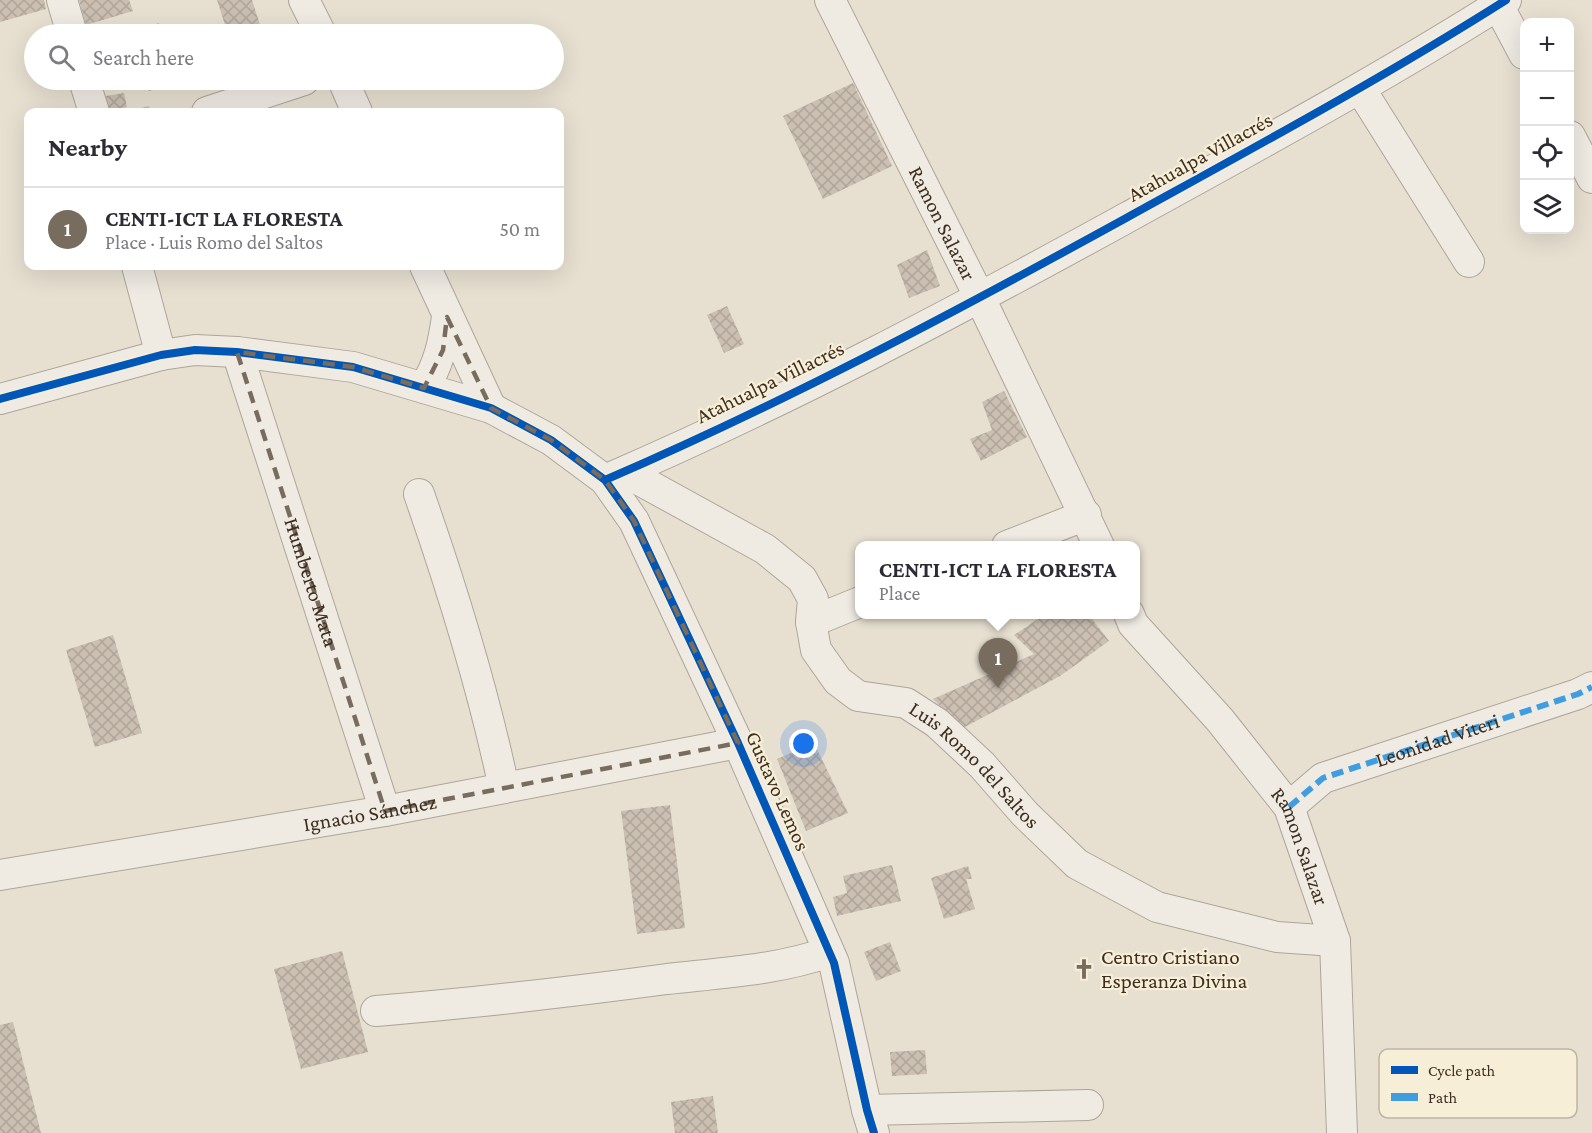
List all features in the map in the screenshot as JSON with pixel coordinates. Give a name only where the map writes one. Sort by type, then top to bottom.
[{"type":"street","points":[[62,0],[69,24]]},
{"type":"street","points":[[304,0],[316,24]]},
{"type":"street","name":"Ramon Salazar","points":[[830,0],[980,298],[1097,541]]},
{"type":"street","points":[[1502,3],[1520,45]]},
{"type":"street","name":"Atahualpa Villacrés","points":[[615,476],[980,298],[1361,90],[1502,3]]},
{"type":"street","points":[[87,90],[93,108]]},
{"type":"street","points":[[219,108],[274,90]]},
{"type":"street","points":[[347,90],[355,108]]},
{"type":"street","points":[[1361,90],[1469,262]]},
{"type":"street","points":[[1574,145],[1592,178]]},
{"type":"street","points":[[138,270],[160,355]]},
{"type":"street","points":[[427,270],[491,408]]},
{"type":"street","points":[[424,388],[437,368],[443,350],[447,317]]},
{"type":"street","points":[[0,399],[160,355],[195,350],[237,352],[353,367],[491,408],[615,476]]},
{"type":"street","name":"Humberto Mata","points":[[237,352],[385,811]]},
{"type":"street","name":"Luis Romo del Saltos","points":[[615,476],[765,549],[802,579],[813,599],[811,621],[816,650],[838,681],[858,696],[906,704],[937,723],[982,765],[1025,814],[1077,864],[1157,907],[1277,937],[1335,941]]},
{"type":"street","name":"Gustavo Lemos","points":[[615,476],[738,743],[830,952],[871,1122]]},
{"type":"street","points":[[419,494],[446,571],[486,706],[504,788]]},
{"type":"street","points":[[1020,541],[1086,515]]},
{"type":"street","points":[[811,621],[855,604]]},
{"type":"street","name":"Ramon Salazar","points":[[1131,619],[1220,720],[1289,807],[1335,941],[1342,1133]]},
{"type":"street","name":"Leonidad Viteri","points":[[1289,807],[1323,778],[1578,694],[1592,687]]},
{"type":"street","name":"Ignacio Sánchez","points":[[0,875],[385,811],[738,743]]},
{"type":"street","points":[[376,1011],[508,999],[704,975],[803,961],[830,952]]},
{"type":"street","points":[[871,1122],[1088,1105]]},
{"type":"highlighted area","points":[[447,317],[491,408],[551,440],[605,480],[634,521],[738,743],[385,811],[237,352],[353,367],[424,388],[443,350]]},
{"type":"building","points":[[0,0],[44,0],[46,9],[0,22]]},
{"type":"building","points":[[79,0],[129,0],[133,11],[86,24]]},
{"type":"building","points":[[217,0],[252,0],[260,24],[225,24]]},
{"type":"building","points":[[853,83],[892,166],[823,199],[783,116]]},
{"type":"building","points":[[124,93],[127,107],[108,108],[106,96]]},
{"type":"building","points":[[927,250],[940,286],[909,298],[897,265]]},
{"type":"building","points":[[727,306],[744,344],[724,353],[707,315]]},
{"type":"building","points":[[1004,391],[1027,437],[981,461],[970,439],[992,430],[982,402]]},
{"type":"building","points":[[1038,619],[1092,619],[1109,641],[1060,676],[963,728],[933,699],[1034,654],[1014,635]]},
{"type":"building","points":[[113,635],[142,733],[95,747],[66,650]]},
{"type":"building","points":[[814,743],[848,813],[806,831],[777,759]]},
{"type":"building","points":[[670,805],[685,928],[637,934],[621,811]]},
{"type":"building","points":[[892,865],[901,901],[837,916],[833,897],[847,893],[843,876]]},
{"type":"building","points":[[968,866],[972,879],[966,879],[975,909],[944,919],[931,878]]},
{"type":"building","points":[[890,942],[901,971],[876,981],[864,952]]},
{"type":"building","points":[[342,951],[368,1052],[301,1069],[274,969]]},
{"type":"building","points":[[13,1022],[41,1133],[0,1133],[0,1025]]},
{"type":"building","points":[[925,1050],[927,1074],[892,1076],[890,1052]]},
{"type":"building","points":[[713,1096],[718,1133],[675,1133],[671,1102]]},
{"type":"marked path","points":[[1289,807],[1323,778],[1578,694],[1592,687]]},
{"type":"cycle path","points":[[605,480],[804,388],[999,287],[1318,112],[1506,0]]},
{"type":"cycle path","points":[[0,399],[161,355],[195,350],[237,352],[353,367],[491,408],[551,440],[605,480],[634,521],[738,743],[834,963],[874,1133]]},
{"type":"place","name":"CENTI-ICT LA FLORESTA","points":[[998,688]]},
{"type":"place","name":"Centro Cristiano Esperanza Divina","points":[[1084,969]]}]
